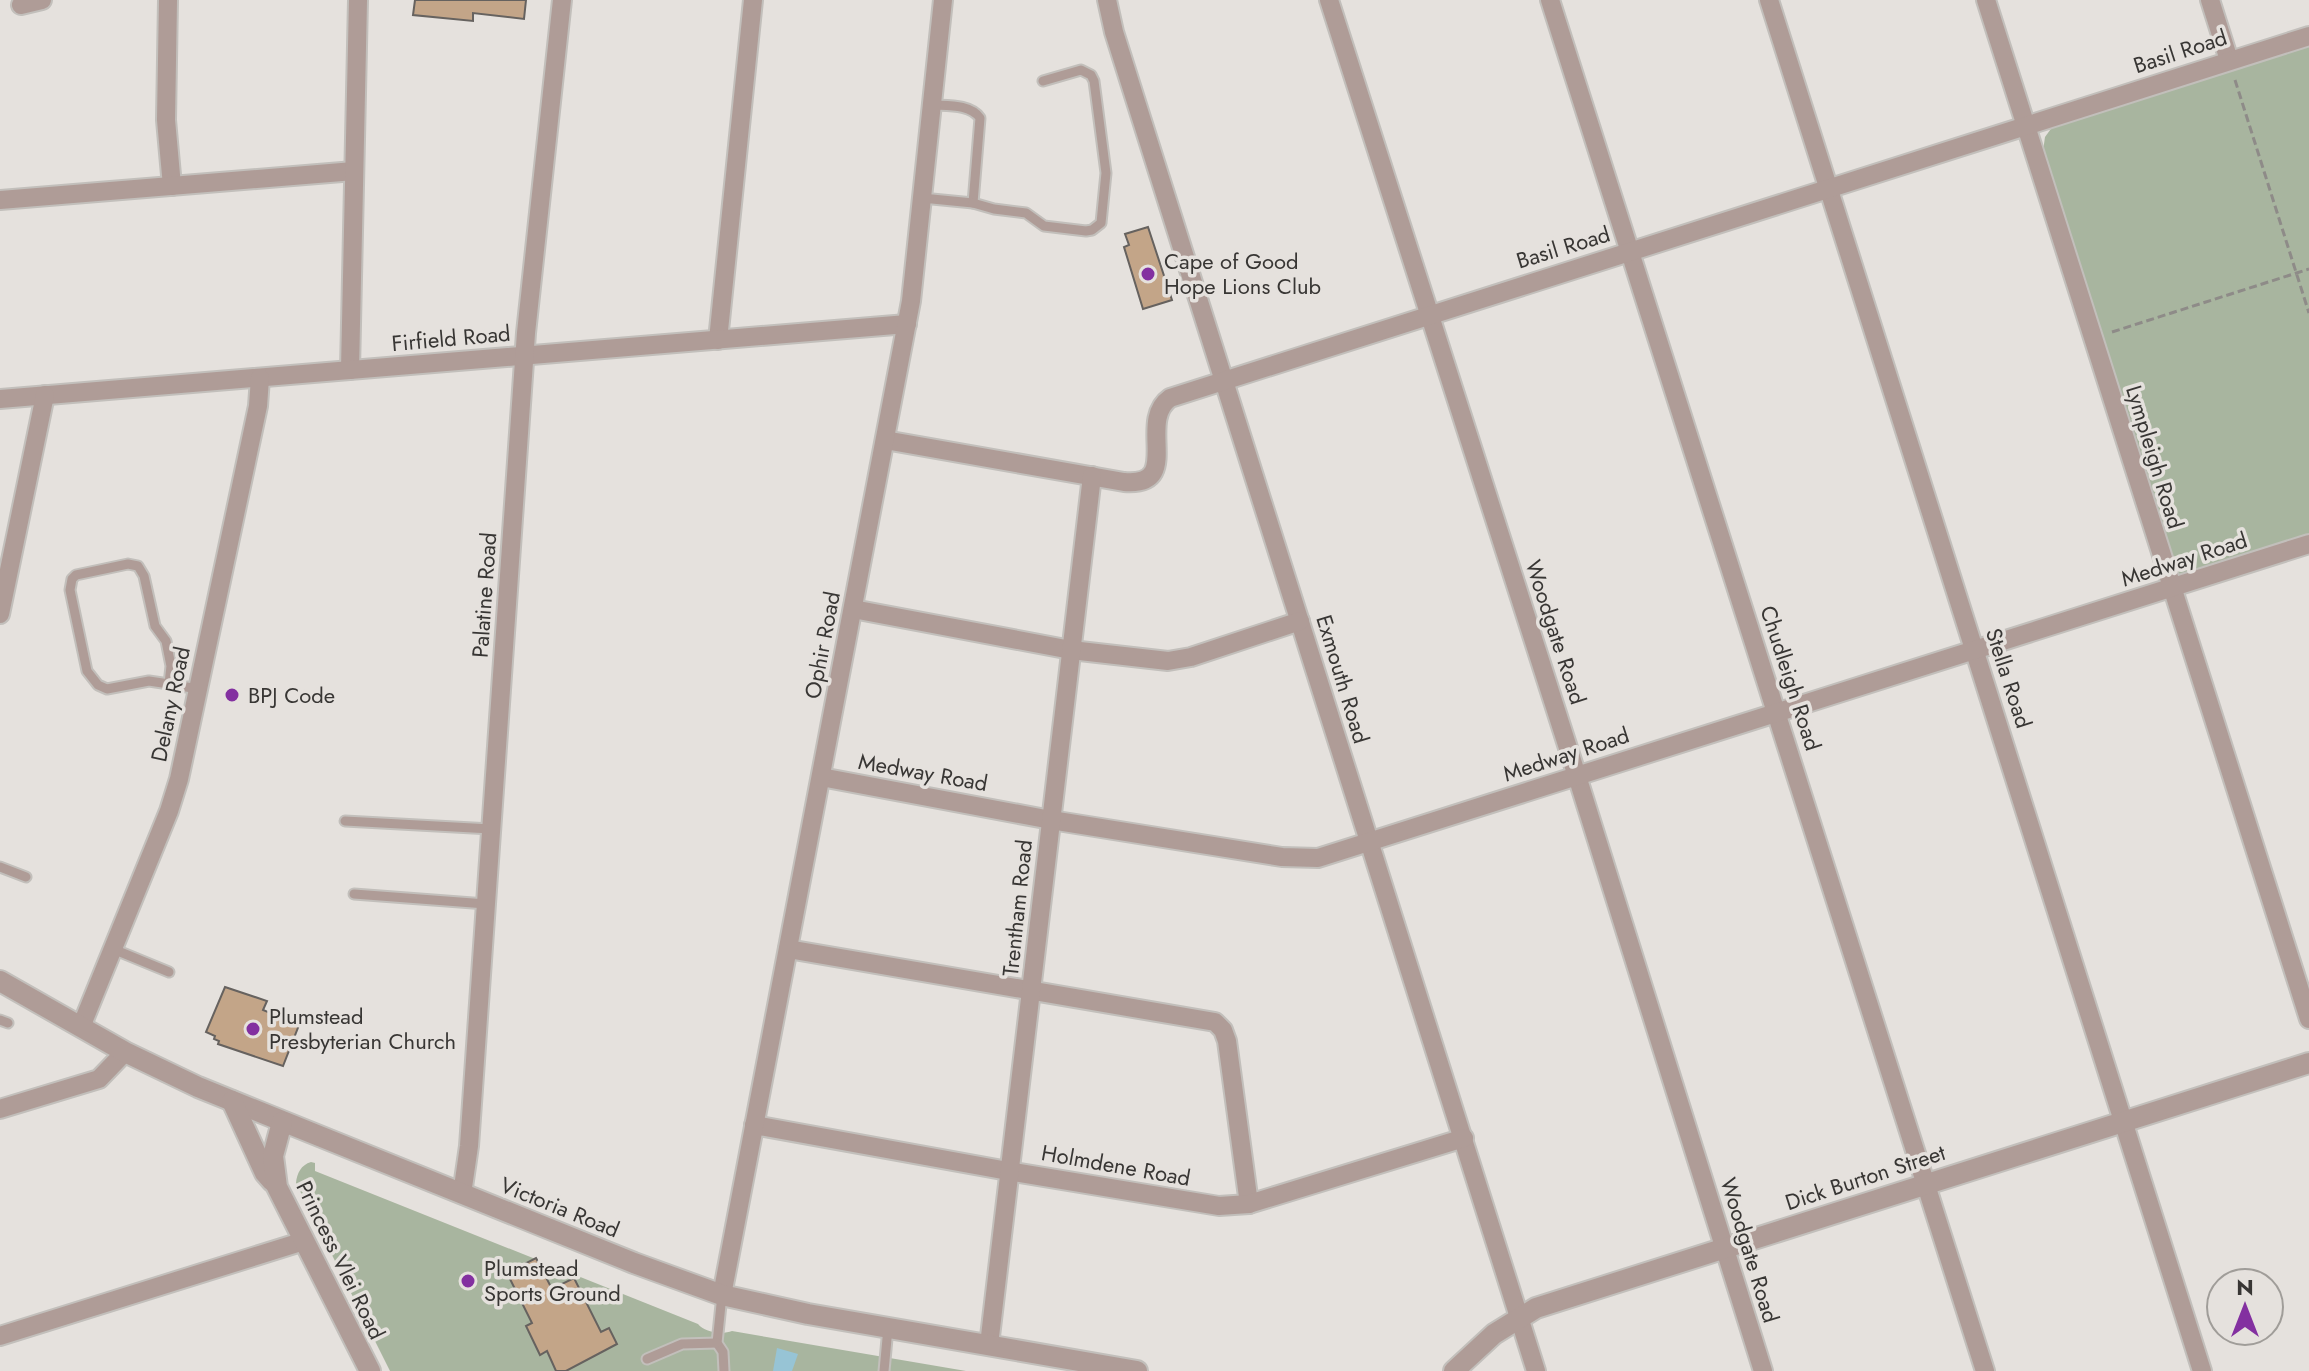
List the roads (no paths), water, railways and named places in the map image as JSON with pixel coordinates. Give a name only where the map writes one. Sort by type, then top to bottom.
[{"type":"street","points":[[21,5],[42,0]]},
{"type":"street","points":[[168,0],[166,120],[172,186]]},
{"type":"street","points":[[350,370],[358,0]]},
{"type":"street","name":"Palatine Road","points":[[462,1194],[469,1146],[524,356],[562,0]]},
{"type":"street","points":[[718,340],[753,0]]},
{"type":"street","name":"Ophir Road","points":[[722,1295],[907,324],[943,0]]},
{"type":"street","name":"Exmouth Road","points":[[1107,0],[1114,32],[1536,1371]]},
{"type":"street","name":"Woodgate Road","points":[[1329,0],[1763,1371]]},
{"type":"street","name":"Chudleigh Road","points":[[1550,0],[1985,1371]]},
{"type":"street","name":"Stella Road","points":[[1769,0],[2202,1371]]},
{"type":"street","name":"Lympleigh Road","points":[[1986,0],[2309,1019]]},
{"type":"street","points":[[2210,0],[2229,60]]},
{"type":"street","name":"Basil Road","points":[[885,440],[1131,482],[1145,478],[1157,462],[1155,417],[1160,406],[1170,398],[2309,36]]},
{"type":"street","points":[[0,200],[354,171]]},
{"type":"street","name":"Firfield Road","points":[[0,399],[907,324]]},
{"type":"street","name":"Delany Road","points":[[81,1027],[169,811],[182,766],[258,406],[260,378]]},
{"type":"street","points":[[0,614],[45,395]]},
{"type":"street","name":"Trentham Road","points":[[989,1345],[1092,476]]},
{"type":"street","name":"Medway Road","points":[[821,777],[1051,820],[1296,858],[1318,858],[2309,544]]},
{"type":"street","points":[[853,609],[1071,650],[1168,661],[1191,657],[1300,621]]},
{"type":"street","points":[[788,949],[1210,1020],[1219,1025],[1227,1041],[1249,1204]]},
{"type":"street","name":"Victoria Road","points":[[0,981],[125,1052],[232,1101],[634,1263],[722,1295],[808,1314],[1137,1371]]},
{"type":"street","points":[[0,1109],[99,1079],[125,1052]]},
{"type":"street","name":"Dick Burton Street","points":[[1454,1371],[1486,1341],[1519,1317],[1562,1299],[2309,1063]]},
{"type":"street","points":[[232,1101],[265,1173],[277,1187]]},
{"type":"street","name":"Princess Vlei Road","points":[[282,1122],[273,1156],[277,1187],[370,1371]]},
{"type":"street","name":"Holmdene Road","points":[[754,1125],[1203,1205],[1249,1204],[1464,1138]]},
{"type":"street","points":[[0,1336],[304,1241]]},
{"type":"lane","points":[[922,198],[1026,213],[1048,227],[1086,231],[1101,223],[1106,173],[1094,81],[1091,75],[1081,70],[1043,81]]},
{"type":"lane","points":[[932,105],[967,108],[980,118],[973,203]]},
{"type":"lane","points":[[169,684],[171,666],[167,644],[154,624],[142,570],[128,564],[76,575],[70,590],[91,679],[107,689],[149,681],[198,689]]},
{"type":"lane","points":[[345,821],[491,829]]},
{"type":"lane","points":[[0,867],[26,877]]},
{"type":"lane","points":[[354,894],[486,904]]},
{"type":"lane","points":[[113,949],[169,972]]},
{"type":"lane","points":[[722,1295],[717,1343],[723,1352],[724,1371]]},
{"type":"lane","points":[[884,1371],[888,1328]]},
{"type":"lane","points":[[647,1359],[682,1344],[717,1343]]},
{"type":"water","points":[[777,1348],[798,1354],[792,1371],[773,1371]]},
{"type":"place","name":"Cape of Good Hope Lions Club","points":[[1148,274]]},
{"type":"place","name":"BPJ Code","points":[[232,695]]},
{"type":"place","name":"Plumstead Presbyterian Church","points":[[253,1029]]},
{"type":"place","name":"Plumstead Sports Ground","points":[[468,1281]]}]
